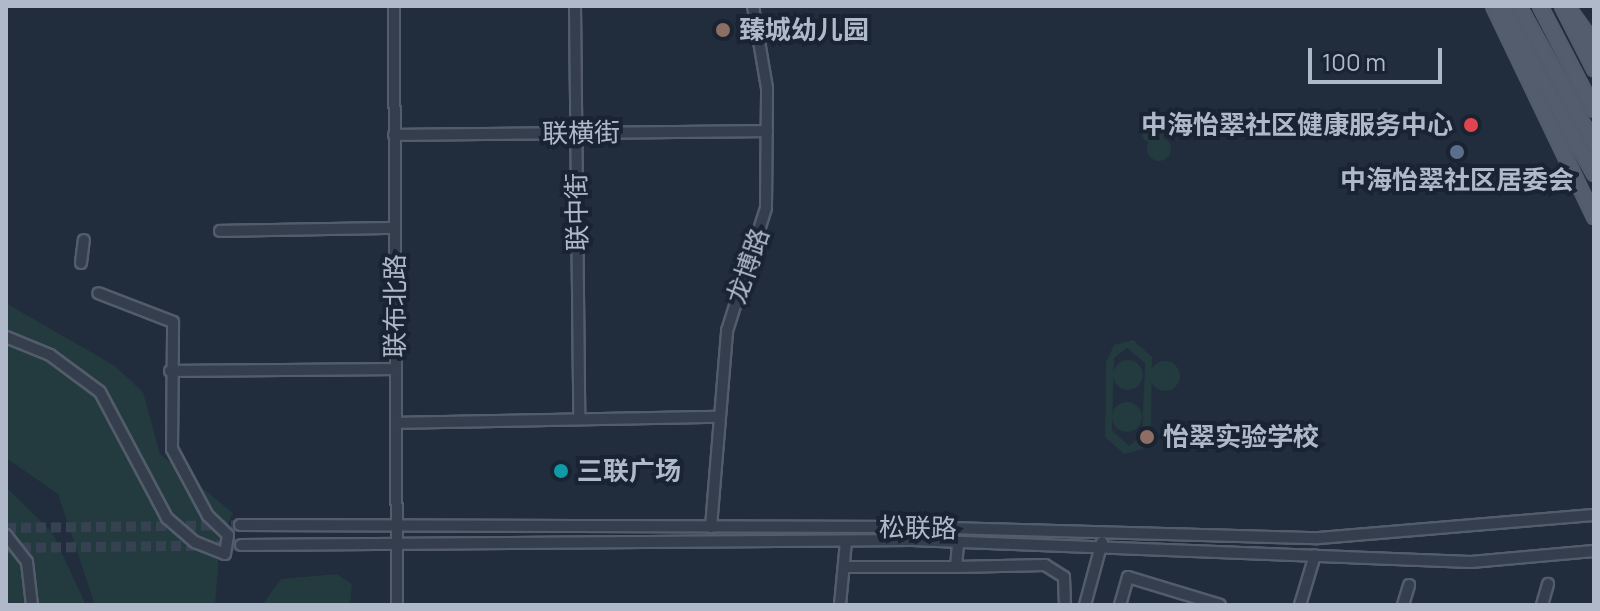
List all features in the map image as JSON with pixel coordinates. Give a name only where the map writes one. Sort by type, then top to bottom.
[{"type":"main road","points":[[1493,6],[1594,217]]},
{"type":"main road","points":[[1501,6],[1594,174]]},
{"type":"main road","points":[[1519,6],[1594,144]]},
{"type":"main road","points":[[1540,6],[1594,110]]},
{"type":"main road","points":[[1564,6],[1594,44]]},
{"type":"main road","points":[[1564,6],[1594,69]]},
{"type":"street","name":"联布北路","points":[[394,6],[397,605]]},
{"type":"street","name":"联中街","points":[[575,6],[579,419]]},
{"type":"street","name":"龙博路","points":[[711,527],[714,417],[730,317],[765,219],[767,131],[753,6]]},
{"type":"street","name":"联横街","points":[[394,135],[767,131]]},
{"type":"street","points":[[220,231],[395,228]]},
{"type":"street","points":[[81,263],[84,240]]},
{"type":"street","points":[[6,337],[50,355],[100,392],[167,518],[195,542],[225,554],[228,535],[208,516],[172,449],[170,318],[98,293]]},
{"type":"street","points":[[170,371],[396,369]]},
{"type":"street","points":[[396,423],[714,417]]},
{"type":"street","name":"松联路","points":[[240,525],[711,527],[1318,538],[1594,515]]},
{"type":"street","points":[[1085,605],[1104,532]]},
{"type":"street","points":[[6,535],[27,562],[32,605]]},
{"type":"street","points":[[840,605],[846,541]]},
{"type":"street","points":[[956,567],[958,542]]},
{"type":"street","name":"松联路","points":[[241,545],[958,542],[1471,562],[1594,551]]},
{"type":"street","points":[[1300,605],[1315,555]]},
{"type":"street","points":[[844,567],[1057,569],[1068,585],[1065,605]]},
{"type":"street","points":[[1120,605],[1128,577],[1220,605]]},
{"type":"street","points":[[1542,605],[1548,584]]},
{"type":"street","points":[[1403,605],[1409,585]]},
{"type":"green space","points":[[1153,119],[1162,122],[1165,131],[1162,140],[1153,143],[1144,140],[1141,131],[1144,122]]},
{"type":"green space","points":[[1159,137],[1168,140],[1171,149],[1168,158],[1159,161],[1150,158],[1147,149],[1150,140]]},
{"type":"green space","points":[[6,303],[115,366],[143,392],[160,454],[233,513],[220,542],[215,605],[95,605],[58,494],[6,458]]},
{"type":"green space","points":[[1133,340],[1152,357],[1151,432],[1143,449],[1124,454],[1105,437],[1106,362],[1114,345]],"holes":[[[1127,348],[1145,363],[1142,435],[1129,446],[1112,430],[1114,358]]]},
{"type":"green space","points":[[1128,360],[1139,364],[1143,375],[1139,386],[1128,390],[1117,386],[1113,375],[1117,364]]},
{"type":"green space","points":[[1165,361],[1176,365],[1180,376],[1176,387],[1165,391],[1154,387],[1150,376],[1154,365]]},
{"type":"green space","points":[[1127,402],[1133,403],[1141,411],[1141,423],[1133,431],[1127,432],[1121,431],[1113,423],[1112,417],[1113,411],[1121,403]]},
{"type":"green space","points":[[6,487],[52,532],[86,605],[6,605]]},
{"type":"green space","points":[[337,574],[352,584],[350,605],[262,605],[281,579]]},
{"type":"waterway","points":[[1594,309],[1594,423]]},
{"type":"tunnel","points":[[6,528],[240,525]]},
{"type":"tunnel","points":[[6,548],[241,545]]},
{"type":"place","name":"臻城幼儿园","points":[[723,30]]},
{"type":"place","name":"中海怡翠社区健康服务中心","points":[[1471,125]]},
{"type":"place","name":"中海怡翠社区居委会","points":[[1457,152]]},
{"type":"place","name":"怡翠实验学校","points":[[1147,437]]},
{"type":"place","name":"三联广场","points":[[561,471]]}]
